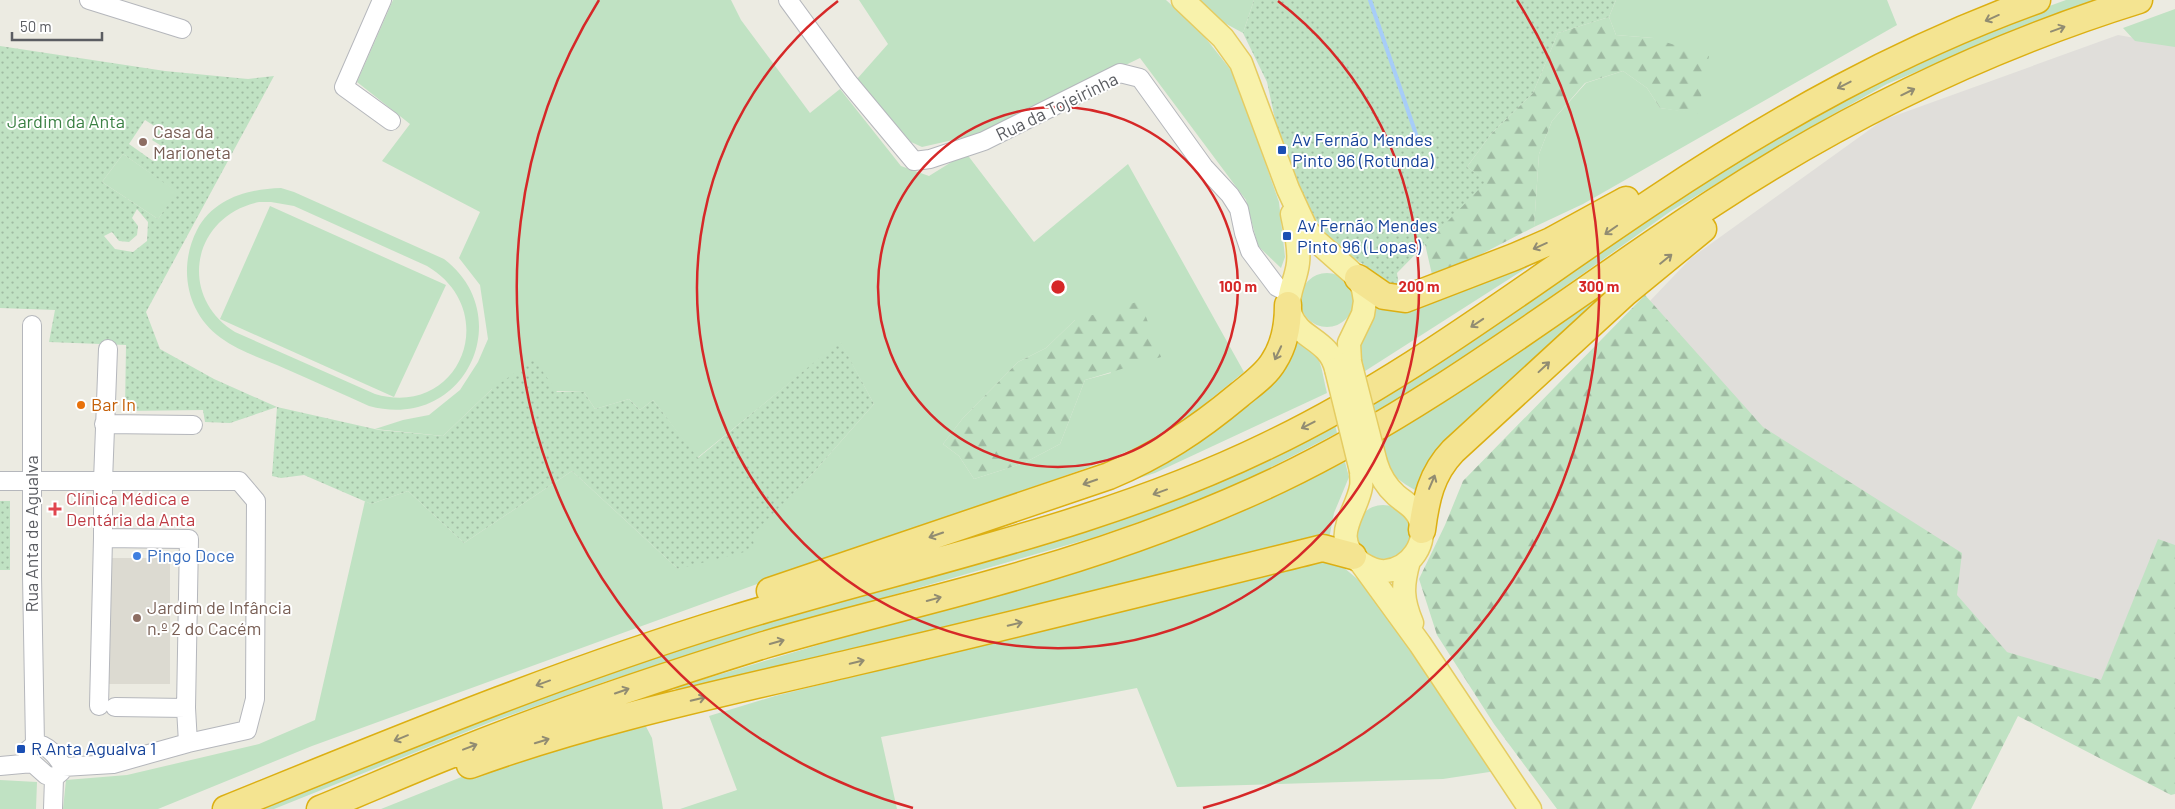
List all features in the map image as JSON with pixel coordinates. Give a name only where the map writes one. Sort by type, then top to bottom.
[{"type":"highway","points":[[226,809],[478,707],[589,666],[740,617],[1078,521],[1169,489],[1219,468],[1312,423],[1401,373],[1479,322],[1653,201],[1768,127],[1872,71],[2037,0]]},
{"type":"highway","points":[[332,804],[451,754],[629,689],[768,644],[999,582],[1087,554],[1186,520],[1271,483],[1355,441],[1412,407],[1775,163],[1865,114],[1983,58],[2139,0]]},
{"type":"highway","points":[[1422,530],[1425,504],[1433,478],[1453,451],[1662,261],[1737,204],[1776,180],[1865,114]]},
{"type":"highway","points":[[1353,273],[1384,296],[1398,299],[1413,296],[1551,241],[1617,206],[1696,157],[1768,127]]},
{"type":"highway","points":[[589,666],[653,630],[1109,476],[1151,457],[1201,426],[1264,374],[1275,360],[1281,347],[1288,318],[1290,293]]},
{"type":"highway","points":[[332,804],[446,774],[545,740],[656,709],[958,638],[1323,548],[1357,560]]},
{"type":"main road","points":[[1183,0],[1223,38],[1241,62],[1288,189],[1306,228],[1314,239],[1353,273],[1363,289],[1366,301],[1363,314],[1350,343],[1343,366]]},
{"type":"main road","points":[[1288,189],[1298,247],[1298,262],[1290,293],[1295,323],[1327,349],[1343,366],[1368,467],[1347,521],[1345,533],[1347,545],[1420,644],[1530,809]]},
{"type":"main road","points":[[1290,293],[1301,272],[1312,265],[1325,262],[1338,264],[1353,273]]},
{"type":"main road","points":[[1310,336],[1322,340],[1335,339],[1347,334],[1357,325]]},
{"type":"main road","points":[[1357,560],[1372,569],[1385,571],[1398,568],[1409,561],[1417,552],[1421,541],[1422,530],[1414,510],[1398,497],[1380,476],[1368,467]]},
{"type":"main road","points":[[1352,510],[1361,501],[1373,496],[1385,494],[1398,497]]},
{"type":"main road","points":[[1409,561],[1403,590],[1404,605],[1420,644]]},
{"type":"street","points":[[90,0],[182,29]]},
{"type":"street","points":[[382,0],[344,87],[391,120]]},
{"type":"street","name":"Rua da Tojeirinha","points":[[788,0],[848,82],[914,161],[930,159],[984,141],[1120,73],[1140,78],[1204,167],[1236,202],[1242,217],[1246,243],[1250,251],[1277,287],[1290,293]]},
{"type":"street","name":"Rua Anta de Agualva","points":[[32,325],[32,576],[35,744],[28,750],[27,755],[28,759],[33,763]]},
{"type":"street","points":[[108,350],[103,481],[107,707],[186,708]]},
{"type":"street","points":[[104,424],[193,425]]},
{"type":"street","points":[[0,481],[239,481],[256,501],[255,699],[246,730],[188,743],[113,764],[46,775],[33,763],[0,766]]},
{"type":"street","points":[[103,538],[189,539],[186,708],[188,743]]},
{"type":"street","points":[[35,744],[45,746],[58,772],[53,809]]},
{"type":"shaded area","points":[[2118,35],[2175,45],[2175,706],[1858,604],[1626,326],[1691,258],[1883,120]]},
{"type":"shaded area","name":"Jardim de Infância n.º 2 do Cacém","points":[[105,558],[160,558],[160,563],[170,563],[170,684],[105,684]]},
{"type":"green space","points":[[393,0],[731,0],[741,20],[810,113],[840,89],[901,166],[929,176],[966,153],[1034,242],[1128,164],[1244,372],[1165,436],[1084,469],[837,555],[312,746],[158,809],[63,809],[66,780],[127,775],[259,744],[315,720],[365,501],[371,504],[408,491],[464,543],[572,471],[678,569],[750,536],[813,473],[874,404],[840,342],[697,458],[653,400],[640,410],[629,399],[595,409],[584,392],[492,389],[443,436],[375,429],[403,420],[429,415],[460,390],[478,362],[488,339],[480,285],[459,258],[480,212],[382,161],[410,124],[357,82]],"holes":[[[1075,320],[1111,373],[1085,380],[1060,444],[1024,463],[974,479],[959,456],[943,444],[963,418],[1018,362],[1046,348]]]},
{"type":"green space","points":[[859,0],[1166,0],[1200,31],[1234,74],[1279,202],[1285,257],[1281,268],[1258,246],[1246,200],[1140,58],[988,132],[922,147],[911,142],[857,79],[888,44]]},
{"type":"green space","points":[[1196,0],[1254,0],[1243,33],[1219,20]]},
{"type":"green space","points":[[1254,0],[1616,0],[1609,17],[1558,33],[1533,93],[1491,134],[1467,167],[1487,181],[1397,273],[1399,287],[1379,284],[1369,268],[1336,247],[1298,195],[1281,147],[1267,82],[1243,33]]},
{"type":"green space","points":[[1616,0],[1887,0],[1897,25],[1583,204],[1534,227],[1539,154],[1552,121],[1586,83],[1623,71],[1647,88],[1660,108],[1698,113],[1653,38],[1616,35],[1609,17]]},
{"type":"green space","points":[[2066,0],[2100,0],[2019,29],[1887,84],[1830,116],[1671,211],[1529,312],[1373,418],[1370,404],[1698,180],[1842,97],[1999,24]]},
{"type":"green space","points":[[2175,9],[2175,47],[2135,41],[2123,28]]},
{"type":"green space","points":[[1609,17],[1616,35],[1653,38],[1709,56],[1698,114],[1660,108],[1647,88],[1623,71],[1585,83],[1552,121],[1539,154],[1534,227],[1433,279],[1425,244],[1486,181],[1467,167],[1491,134],[1533,93],[1558,33]]},
{"type":"green space","name":"Jardim da Anta","points":[[0,46],[165,71],[248,79],[274,76],[146,312],[160,349],[214,379],[277,407],[230,423],[205,422],[203,410],[125,411],[126,345],[49,342],[55,310],[0,308]],"holes":[[[145,120],[159,129],[152,140],[163,147],[153,161],[129,144]],[[123,154],[177,192],[158,219],[102,182]],[[137,209],[148,222],[147,241],[133,252],[115,249],[104,236],[112,232],[119,241],[129,242],[137,235],[138,226],[132,218]]]},
{"type":"green space","points":[[123,154],[178,192],[158,219],[102,182]]},
{"type":"green space","points":[[281,188],[294,192],[444,259],[466,282],[477,309],[478,337],[471,363],[455,386],[432,402],[403,409],[369,406],[244,351],[228,343],[209,328],[193,303],[187,274],[191,244],[197,230],[204,219],[222,203],[244,193]],"holes":[[[259,202],[294,206],[427,266],[450,285],[463,308],[466,333],[461,356],[449,376],[430,391],[405,398],[375,394],[235,332],[217,317],[205,298],[199,279],[200,259],[207,240],[219,223],[236,210]]]},
{"type":"green space","points":[[270,206],[446,285],[394,397],[220,319]]},
{"type":"green space","points":[[1545,256],[1362,373],[1357,336],[1374,301]]},
{"type":"green space","points":[[1322,273],[1332,273],[1342,277],[1350,285],[1354,300],[1350,315],[1342,323],[1332,327],[1322,327],[1312,323],[1304,315],[1300,305],[1300,295],[1304,285],[1312,277]]},
{"type":"green space","points":[[1617,283],[1420,493],[1402,482],[1392,473],[1380,442]]},
{"type":"green space","points":[[1645,295],[1763,427],[1962,553],[1957,595],[2007,652],[2101,680],[2158,539],[2175,545],[2175,794],[2171,795],[2018,716],[1971,809],[1557,809],[1494,724],[1437,635],[1419,579],[1445,525],[1463,481]]},
{"type":"green space","points":[[1140,301],[1161,357],[1085,380],[1060,444],[1024,463],[974,479],[959,456],[943,444],[963,418],[1018,362],[1046,348],[1075,320]]},
{"type":"green space","points":[[1291,337],[1309,348],[1318,359],[1327,393],[1155,473],[953,537],[1134,471]]},
{"type":"green space","points":[[840,341],[874,404],[813,473],[751,536],[756,549],[678,569],[572,471],[464,543],[408,491],[371,504],[304,475],[281,478],[272,476],[277,407],[379,430],[443,436],[492,389],[534,359],[557,392],[584,392],[595,409],[629,399],[640,410],[653,400],[698,458]]},
{"type":"green space","points":[[1334,420],[1337,433],[1256,475],[1189,505],[1092,538],[743,638],[607,681],[491,722],[274,809],[255,809],[504,706]]},
{"type":"green space","points":[[1345,462],[1349,477],[1334,513],[1329,539],[681,691],[674,688],[1153,545],[1231,517]]},
{"type":"green space","points":[[0,501],[10,501],[10,570],[0,570]]},
{"type":"green space","points":[[1378,505],[1388,505],[1398,509],[1406,517],[1410,532],[1406,547],[1398,555],[1388,559],[1378,559],[1368,555],[1360,547],[1356,537],[1356,527],[1360,517],[1368,509]]},
{"type":"green space","points":[[1326,559],[1337,562],[1367,587],[1496,771],[1443,779],[1177,787],[1137,688],[881,737],[897,809],[680,809],[737,790],[709,716],[775,696]]},
{"type":"green space","points":[[642,719],[652,738],[663,809],[381,809],[494,764]]},
{"type":"green space","points":[[0,780],[37,782],[36,809],[0,809]]},
{"type":"waterway","points":[[1370,0],[1419,143]]},
{"type":"place","name":"Casa da Marioneta","points":[[143,142]]},
{"type":"place","name":"Av Fernão Mendes Pinto 96 (Rotunda)","points":[[1282,150]]},
{"type":"place","name":"Av Fernão Mendes Pinto 96 (Lopas)","points":[[1287,236]]},
{"type":"place","name":"Bar In","points":[[81,405]]},
{"type":"place","name":"Clínica Médica e Dentária da Anta","points":[[55,509]]},
{"type":"place","name":"Pingo Doce","points":[[137,556]]},
{"type":"place","name":"Jardim de Infância n.º 2 do Cacém","points":[[137,618]]},
{"type":"place","name":"R Anta Agualva 1","points":[[21,749]]}]
